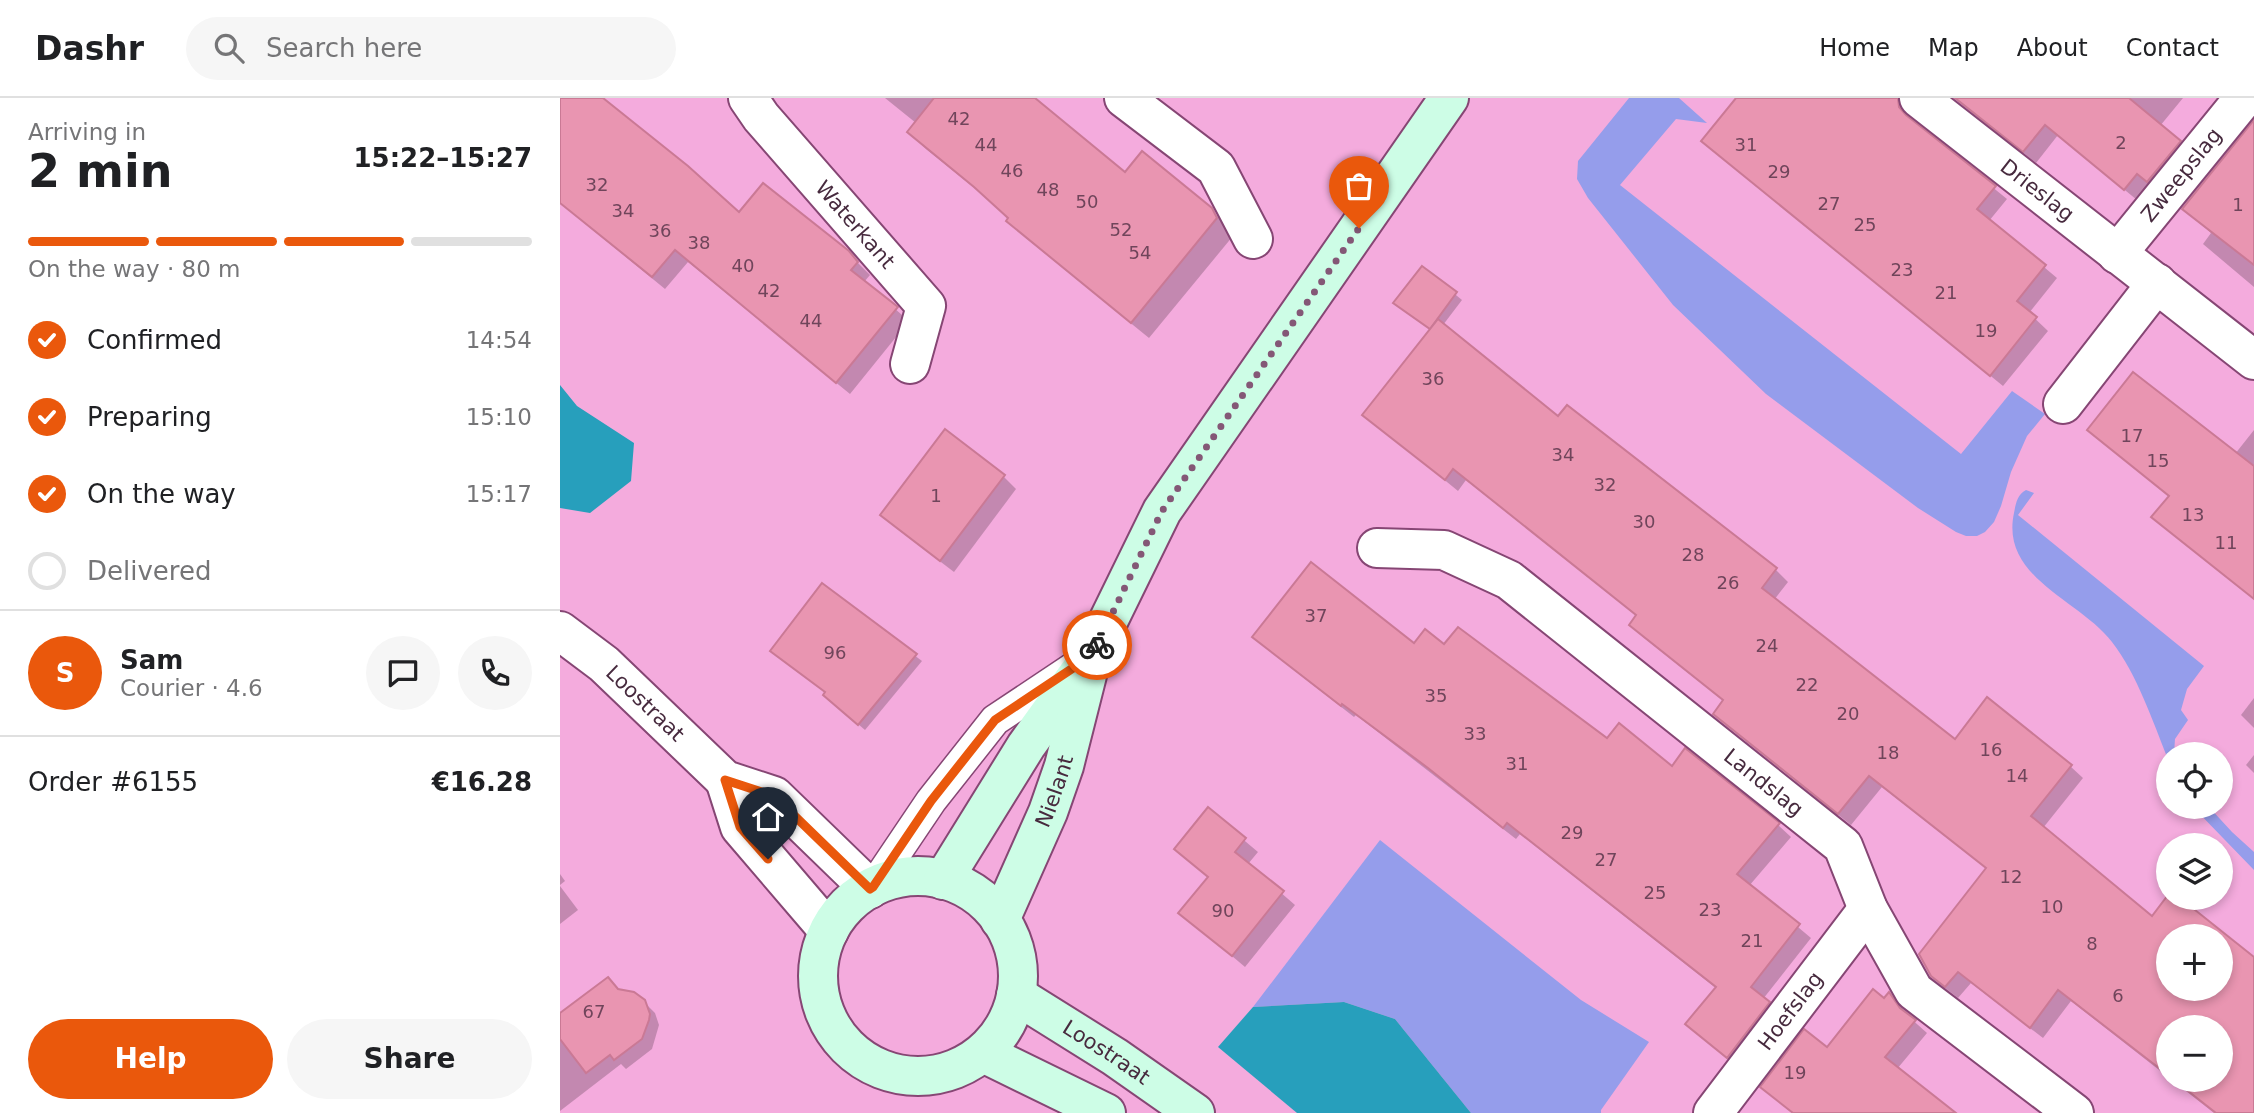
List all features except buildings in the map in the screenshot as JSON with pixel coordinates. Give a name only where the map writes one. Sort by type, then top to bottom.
[{"type":"street","name":"Waterkant","points":[[748,98],[761,117],[926,306],[910,364]]},
{"type":"street","points":[[1124,98],[1216,169],[1253,239]]},
{"type":"street","name":"Nielant","points":[[943,880],[1026,746],[1091,656],[1162,511],[1449,98]]},
{"type":"street","name":"Drieslag","points":[[1919,98],[2254,360]]},
{"type":"street","name":"Zweepslag","points":[[2117,254],[2244,98]]},
{"type":"street","points":[[2063,404],[2157,283]]},
{"type":"street","name":"Landslag","points":[[1377,548],[1444,550],[1509,580],[1843,846],[1868,909],[1914,991],[2074,1113]]},
{"type":"street","name":"Loostraat","points":[[560,631],[604,664],[725,780],[774,796],[871,888]]},
{"type":"street","name":"Nielant","points":[[1000,920],[1048,812],[1065,766],[1091,656]]},
{"type":"street","name":"Loostraat","points":[[725,780],[740,827],[829,930]]},
{"type":"street","points":[[912,876],[943,880],[975,894],[1000,920],[1014,948],[1018,971],[1016,995],[1004,1027],[983,1053],[952,1070],[916,1077],[881,1069],[851,1051],[835,1033],[821,1000],[818,964],[829,930],[847,906],[871,888],[912,876]]},
{"type":"street","name":"Hoefslag","points":[[1713,1113],[1868,909]]},
{"type":"street","name":"Loostraat","points":[[1016,995],[1115,1057],[1195,1113]]},
{"type":"street","points":[[983,1053],[1106,1113]]},
{"type":"lane","points":[[871,888],[931,801],[995,720],[1091,656]]},
{"type":"shaded area","points":[[1629,98],[1679,98],[1707,123],[1676,119],[1620,185],[1961,454],[2012,391],[2045,414],[2027,436],[1994,522],[1985,532],[1977,536],[1966,536],[1918,508],[1766,394],[1673,305],[1588,198],[1577,179],[1578,161]]},
{"type":"shaded area","points":[[560,385],[577,406],[634,443],[631,481],[590,513],[560,508]]},
{"type":"shaded area","points":[[2026,490],[2034,493],[2018,515],[2204,666],[2187,689],[2181,710],[2188,720],[2175,742],[2161,742],[2137,683],[2112,642],[2098,627],[2046,586],[2030,571],[2019,555],[2013,535],[2014,513],[2016,503]]},
{"type":"shaded area","points":[[2205,819],[2220,819],[2254,852],[2254,870],[2233,848],[2233,833],[2218,833]]},
{"type":"shaded area","points":[[1380,840],[1581,1000],[1649,1042],[1601,1113],[1471,1113],[1395,1019],[1344,1002],[1253,1007]]},
{"type":"shaded area","points":[[1344,1002],[1395,1019],[1471,1113],[1297,1113],[1218,1047],[1253,1007]]},
{"type":"way so far","points":[[1097,645],[1162,511],[1359,228]]},
{"type":"route","points":[[768,859],[740,827],[725,780],[774,796],[870,889],[931,801],[995,720],[1091,656],[1097,645]]}]
